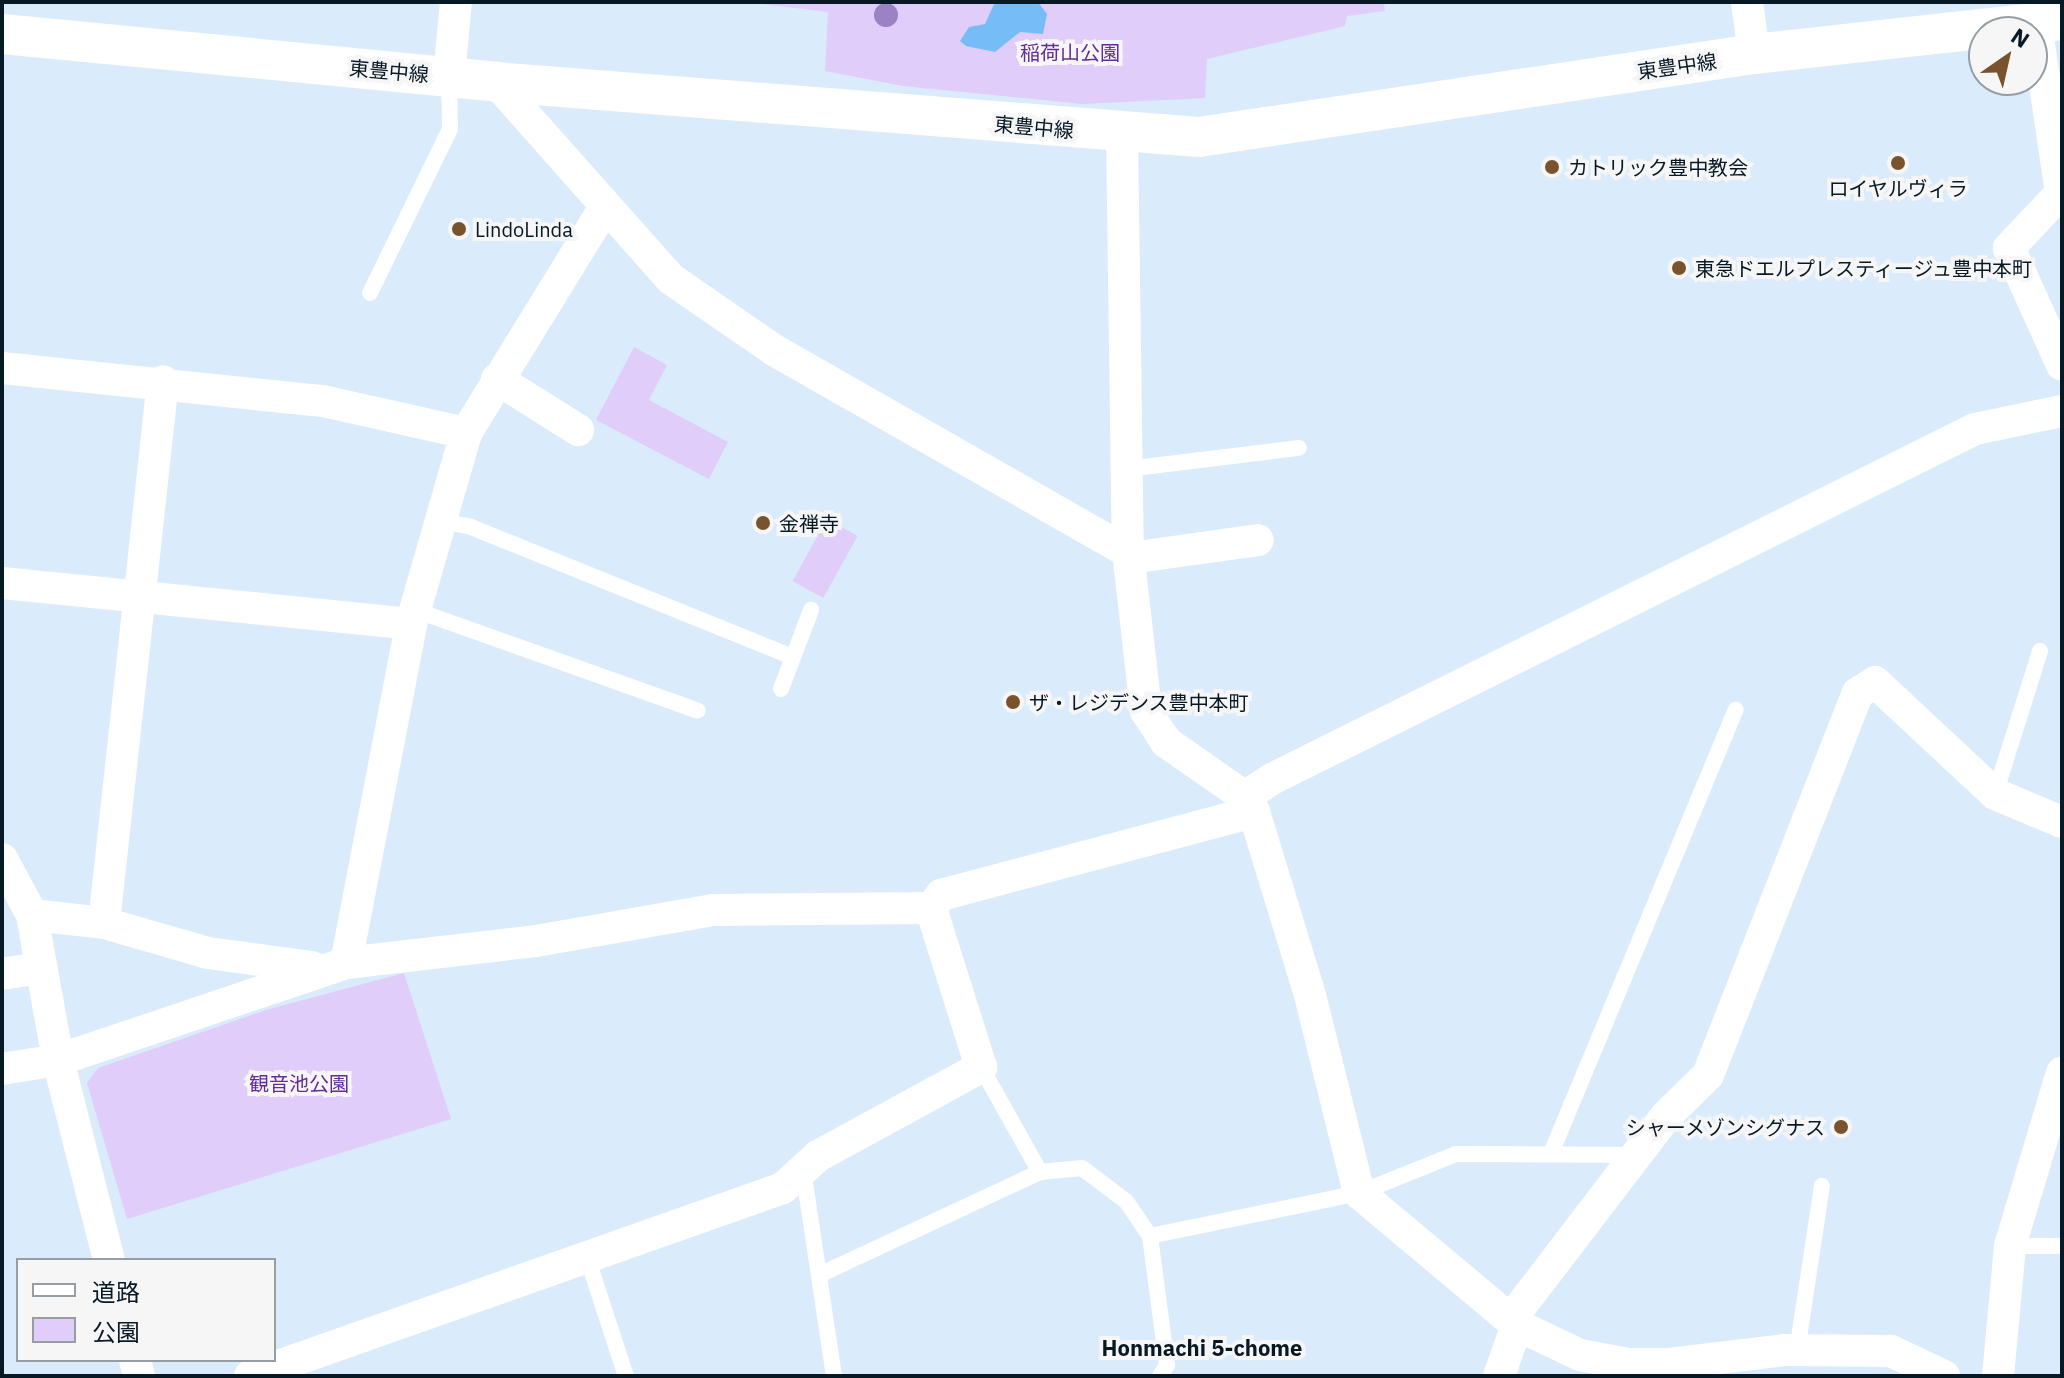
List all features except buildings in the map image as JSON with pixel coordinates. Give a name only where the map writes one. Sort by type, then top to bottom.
[{"type":"street","points":[[449,77],[456,2]]},
{"type":"street","points":[[1747,2],[1754,54]]},
{"type":"street","points":[[2049,22],[2061,193],[2009,248],[2062,365]]},
{"type":"street","name":"東豊中線","points":[[2,34],[496,82],[1122,134],[1199,137],[1754,54],[2049,22]]},
{"type":"street","points":[[496,82],[604,209],[671,279],[750,336],[1129,555],[1258,540]]},
{"type":"street","points":[[1122,134],[1129,555],[1146,711],[1166,742],[1249,805],[1310,995],[1359,1193],[1514,1322],[1580,1355],[1628,1364],[1797,1351],[1891,1351],[1944,1376]]},
{"type":"street","points":[[333,966],[413,617],[466,433],[604,209]]},
{"type":"street","points":[[2,368],[163,381],[323,401],[466,433]]},
{"type":"street","points":[[497,379],[578,430]]},
{"type":"street","points":[[104,923],[163,381]]},
{"type":"street","points":[[931,908],[941,895],[1249,805],[1272,779],[1975,429],[2062,411]]},
{"type":"street","points":[[2,583],[413,617]]},
{"type":"street","points":[[1499,1376],[1514,1322],[1667,1115],[1708,1075],[1858,693],[1875,682],[1995,794],[2062,822]]},
{"type":"street","points":[[2,859],[32,915],[38,968],[58,1060],[108,1258]]},
{"type":"street","points":[[2,1069],[58,1060],[333,966],[536,941],[713,910],[931,908]]},
{"type":"street","points":[[250,1376],[783,1188],[818,1156],[981,1067],[931,908]]},
{"type":"street","points":[[32,915],[104,923],[208,953],[333,966]]},
{"type":"street","points":[[2,974],[38,968]]},
{"type":"street","points":[[1998,1376],[2010,1246],[2062,1073]]},
{"type":"lane","points":[[370,293],[450,129],[449,77]]},
{"type":"lane","points":[[1127,469],[1299,448]]},
{"type":"lane","points":[[441,521],[471,527],[792,657]]},
{"type":"lane","points":[[781,689],[811,610]]},
{"type":"lane","points":[[413,617],[698,711]]},
{"type":"lane","points":[[1995,794],[2040,651]]},
{"type":"lane","points":[[1552,1151],[1736,710]]},
{"type":"lane","points":[[981,1067],[1040,1172]]},
{"type":"lane","points":[[1150,1236],[1359,1193],[1456,1154],[1552,1151],[1639,1156]]},
{"type":"lane","points":[[819,1275],[1040,1172],[1082,1168],[1126,1201],[1150,1236],[1167,1365],[1160,1376]]},
{"type":"lane","points":[[803,1169],[834,1376]]},
{"type":"lane","points":[[1797,1351],[1822,1186]]},
{"type":"lane","points":[[2010,1246],[2062,1246]]},
{"type":"lane","points":[[587,1257],[626,1376]]},
{"type":"green space","name":"稲荷山公園","points":[[746,2],[1391,2],[1384,3],[1385,11],[1347,16],[1345,26],[1207,59],[1205,98],[1082,104],[903,86],[825,71],[828,12]]},
{"type":"green space","points":[[634,347],[667,365],[649,400],[728,442],[709,479],[596,420]]},
{"type":"green space","points":[[827,519],[858,536],[823,598],[793,581]]},
{"type":"green space","name":"観音池公園","points":[[404,973],[451,1119],[127,1219],[87,1083],[98,1068],[266,1010]]},
{"type":"water","points":[[995,2],[1038,2],[1047,14],[1043,34],[1020,32],[995,52],[966,46],[960,41],[969,27],[985,24]]},
{"type":"place","name":"ロイヤルヴィラ","points":[[1898,163]]},
{"type":"place","name":"カトリック豊中教会","points":[[1552,167]]},
{"type":"place","name":"LindoLinda","points":[[459,229]]},
{"type":"place","name":"東急ドエルプレスティージュ豊中本町","points":[[1679,268]]},
{"type":"place","name":"金禅寺","points":[[763,523]]},
{"type":"place","name":"ザ・レジデンス豊中本町","points":[[1013,702]]},
{"type":"place","name":"シャーメゾンシグナス","points":[[1841,1127]]},
{"type":"district","name":"Honmachi 5-chome","points":[[1202,1348]]}]
